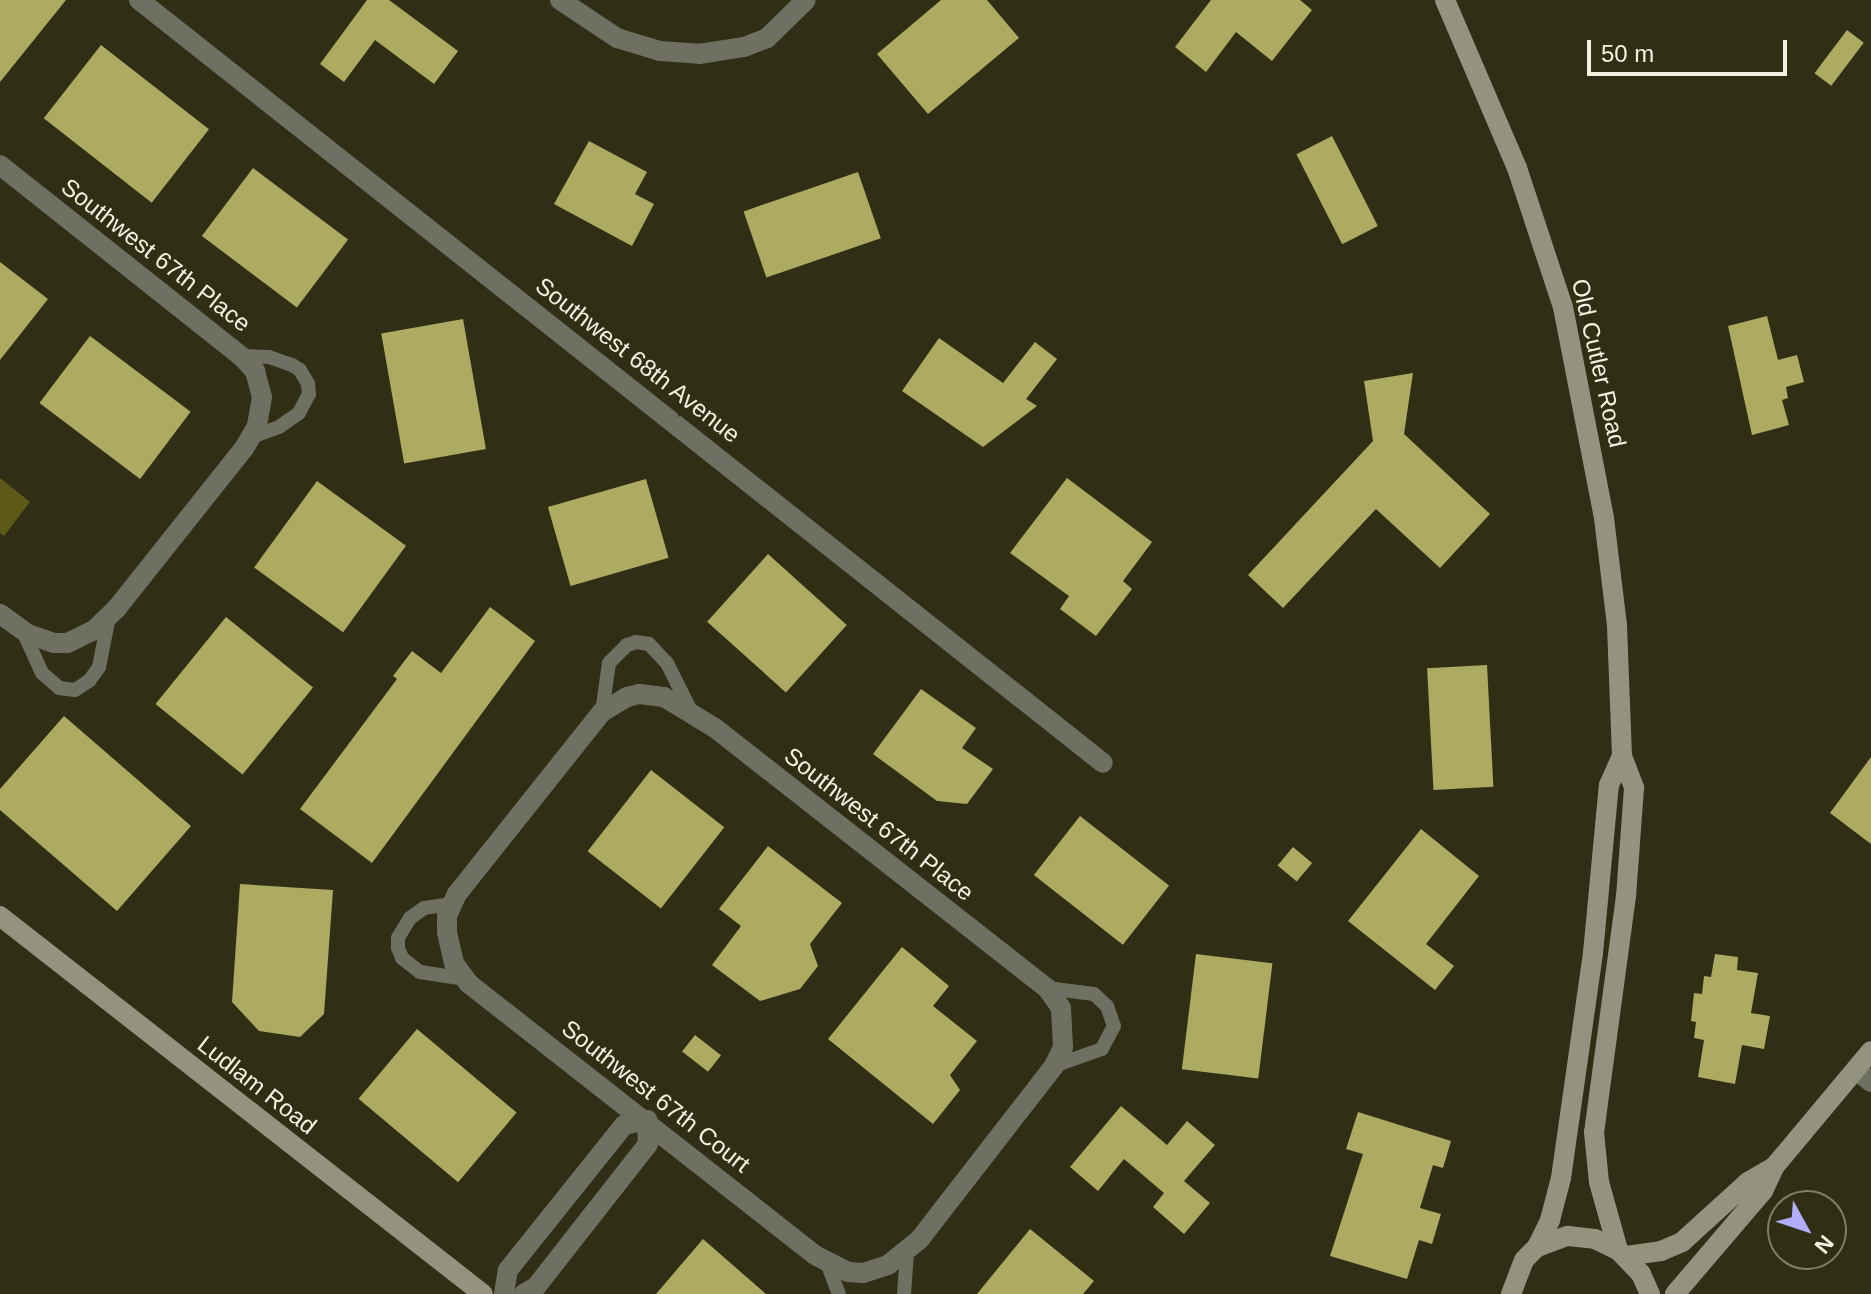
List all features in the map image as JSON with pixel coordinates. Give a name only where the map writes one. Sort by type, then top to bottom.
[{"type":"main road","name":"Old Cutler Road","points":[[1445,0],[1517,168],[1563,307],[1583,395],[1604,518],[1617,626],[1622,756]]},
{"type":"main road","points":[[1511,1294],[1524,1260],[1537,1247],[1550,1220],[1561,1178],[1595,940],[1609,785],[1622,756]]},
{"type":"main road","points":[[1622,756],[1634,788],[1628,865],[1594,1132],[1599,1182],[1622,1253]]},
{"type":"main road","name":"Ludlam Road","points":[[0,916],[483,1294]]},
{"type":"main road","points":[[1622,1253],[1661,1251],[1682,1242],[1748,1182],[1774,1167],[1864,1076],[1871,1051]]},
{"type":"main road","points":[[1675,1294],[1763,1191],[1774,1167]]},
{"type":"main road","points":[[1537,1247],[1568,1236],[1595,1239],[1622,1253],[1641,1274],[1650,1294]]},
{"type":"street","name":"Southwest 68th Avenue","points":[[139,0],[1103,763]]},
{"type":"street","points":[[560,0],[617,38],[660,51],[699,54],[744,47],[767,38],[806,0]]},
{"type":"street","name":"Southwest 67th Place","points":[[0,165],[241,356],[255,371],[262,397],[251,437]]},
{"type":"street","points":[[0,614],[40,640],[67,643],[94,630],[109,617],[251,437]]},
{"type":"street","name":"Southwest 67th Place","points":[[602,712],[627,697],[639,694],[664,697],[691,711],[1047,988],[1061,1008],[1064,1024],[1063,1047],[1054,1066]]},
{"type":"street","points":[[452,904],[602,712]]},
{"type":"street","name":"Southwest 67th Court","points":[[452,904],[447,932],[454,963],[465,979],[827,1263],[848,1272],[863,1273],[888,1265],[907,1252]]},
{"type":"street","points":[[907,1252],[1054,1066]]},
{"type":"street","points":[[504,1294],[508,1270],[624,1125],[647,1120],[648,1144],[536,1287],[524,1294]]},
{"type":"lane","points":[[241,356],[269,357],[292,365],[300,370],[308,384],[309,394],[299,413],[279,427],[251,437]]},
{"type":"lane","points":[[23,631],[42,673],[59,688],[75,690],[89,681],[99,667],[109,617]]},
{"type":"lane","points":[[602,712],[609,663],[627,645],[636,642],[649,644],[658,652],[675,676],[691,711]]},
{"type":"lane","points":[[452,904],[424,908],[410,918],[398,938],[398,948],[402,958],[420,972],[465,979]]},
{"type":"lane","points":[[1047,988],[1094,994],[1107,1006],[1114,1026],[1113,1034],[1102,1049],[1054,1066]]},
{"type":"lane","points":[[904,1294],[907,1252]]},
{"type":"lane","points":[[827,1263],[839,1294]]},
{"type":"shaded area","points":[[0,478],[30,502],[4,536],[0,533]]},
{"type":"building","points":[[0,0],[66,0],[0,82]]},
{"type":"building","points":[[367,0],[389,0],[458,51],[434,84],[375,40],[344,82],[320,64]]},
{"type":"building","points":[[941,0],[987,0],[1019,38],[928,114],[877,54]]},
{"type":"building","points":[[1211,0],[1300,0],[1312,10],[1272,61],[1236,32],[1206,72],[1175,47]]},
{"type":"building","points":[[1847,30],[1864,43],[1831,86],[1815,73]]},
{"type":"building","points":[[101,45],[209,129],[152,203],[44,118]]},
{"type":"building","points":[[1332,136],[1378,226],[1342,244],[1296,154]]},
{"type":"building","points":[[589,141],[647,172],[635,194],[654,204],[632,246],[554,204]]},
{"type":"building","points":[[253,168],[348,240],[297,308],[202,236]]},
{"type":"building","points":[[858,172],[881,238],[766,278],[744,211]]},
{"type":"building","points":[[0,262],[48,299],[0,360]]},
{"type":"building","points":[[1767,316],[1778,360],[1797,355],[1804,382],[1786,387],[1788,398],[1782,400],[1789,425],[1752,435],[1728,326]]},
{"type":"building","points":[[463,319],[486,449],[404,463],[381,333]]},
{"type":"building","points":[[90,336],[191,412],[140,479],[39,403]]},
{"type":"building","points":[[939,338],[1003,383],[1035,342],[1057,359],[1026,399],[1037,406],[983,447],[902,391]]},
{"type":"building","points":[[1413,373],[1404,434],[1490,514],[1440,568],[1376,509],[1283,608],[1248,575],[1373,441],[1364,381]]},
{"type":"building","points":[[1067,478],[1152,542],[1123,581],[1132,589],[1096,636],[1060,609],[1069,596],[1010,553]]},
{"type":"building","points":[[646,479],[669,558],[571,586],[548,507]]},
{"type":"building","points":[[317,481],[406,546],[343,632],[254,568]]},
{"type":"building","points":[[768,554],[847,625],[786,693],[707,622]]},
{"type":"building","points":[[490,607],[535,641],[372,863],[300,809],[397,679],[393,676],[412,651],[441,673]]},
{"type":"building","points":[[226,617],[313,687],[243,775],[156,704]]},
{"type":"building","points":[[1487,665],[1493,787],[1433,790],[1427,668]]},
{"type":"building","points":[[921,689],[976,728],[962,748],[993,769],[967,804],[937,801],[873,754]]},
{"type":"building","points":[[64,716],[191,826],[117,911],[0,810],[0,789]]},
{"type":"building","points":[[1871,757],[1871,844],[1830,813]]},
{"type":"building","points":[[651,770],[724,827],[661,908],[588,851]]},
{"type":"building","points":[[1080,816],[1169,886],[1123,945],[1034,875]]},
{"type":"building","points":[[1421,829],[1479,876],[1426,944],[1454,966],[1435,990],[1348,921]]},
{"type":"building","points":[[768,846],[842,903],[810,944],[818,966],[800,989],[760,1001],[712,965],[741,926],[719,909]]},
{"type":"building","points":[[1293,847],[1312,863],[1297,881],[1278,865]]},
{"type":"building","points":[[240,884],[333,890],[324,1014],[300,1037],[259,1031],[232,1002]]},
{"type":"building","points":[[902,947],[949,986],[933,1006],[977,1041],[950,1075],[960,1090],[933,1124],[828,1039]]},
{"type":"building","points":[[1196,954],[1272,963],[1258,1079],[1182,1069]]},
{"type":"building","points":[[1715,954],[1738,957],[1737,970],[1758,973],[1751,1013],[1770,1016],[1764,1049],[1742,1045],[1735,1084],[1698,1077],[1704,1040],[1694,1038],[1696,1022],[1691,1021],[1694,993],[1702,994],[1704,976],[1711,977]]},
{"type":"building","points":[[417,1029],[517,1113],[458,1182],[359,1099]]},
{"type":"building","points":[[695,1035],[721,1055],[708,1072],[682,1052]]},
{"type":"building","points":[[1121,1106],[1167,1145],[1187,1121],[1215,1145],[1184,1181],[1210,1203],[1184,1234],[1153,1207],[1164,1193],[1124,1159],[1098,1191],[1070,1167]]},
{"type":"building","points":[[1358,1112],[1451,1141],[1443,1168],[1433,1165],[1420,1208],[1441,1214],[1432,1244],[1419,1240],[1407,1279],[1330,1256],[1363,1154],[1346,1149]]},
{"type":"building","points":[[1030,1229],[1094,1281],[1083,1294],[977,1294]]},
{"type":"building","points":[[703,1239],[766,1294],[656,1294]]}]
